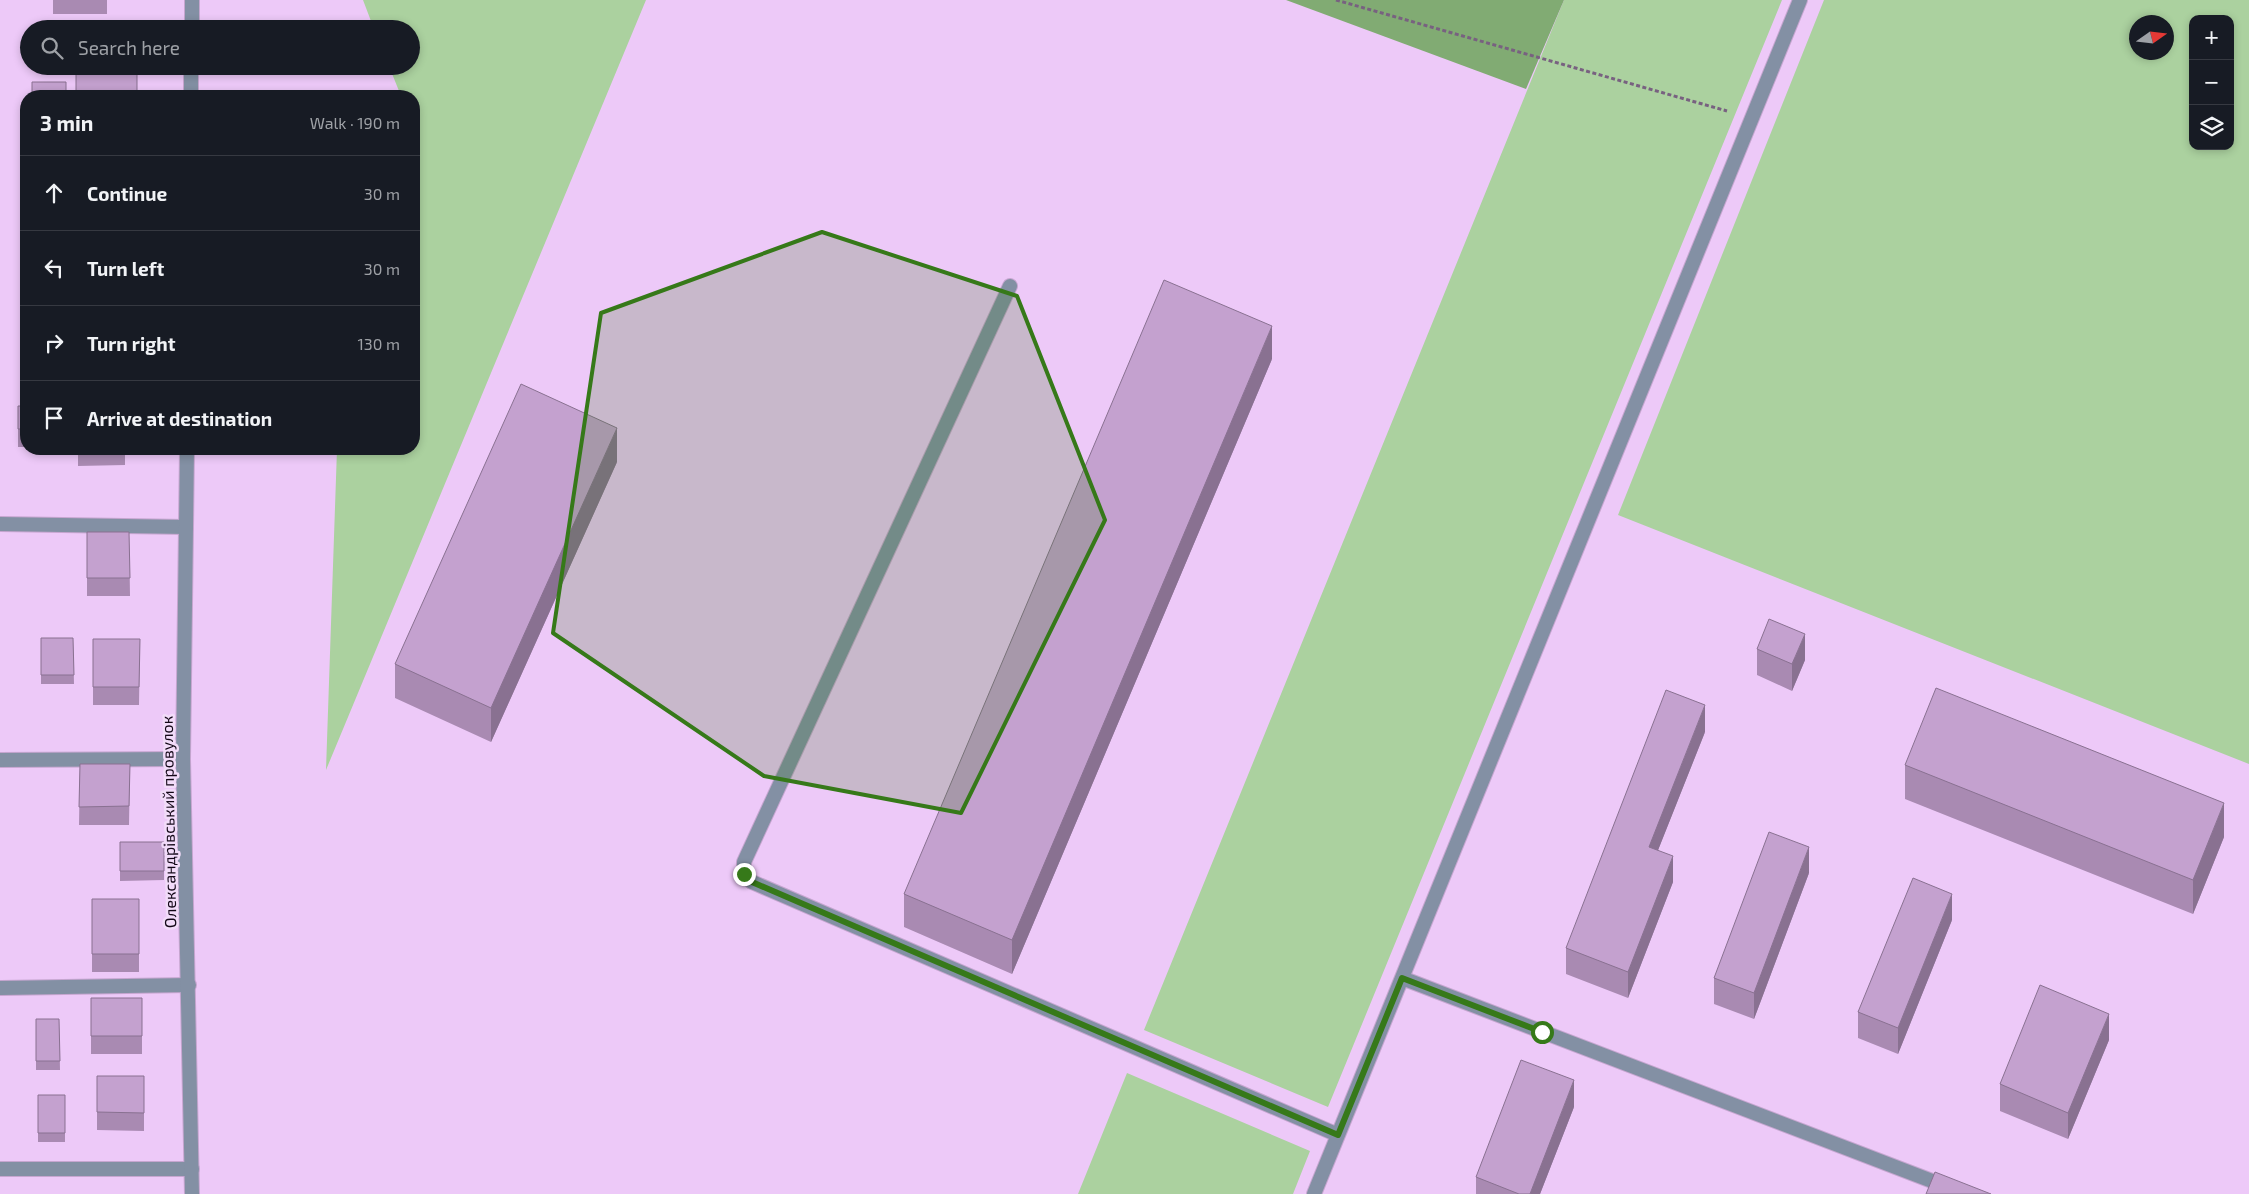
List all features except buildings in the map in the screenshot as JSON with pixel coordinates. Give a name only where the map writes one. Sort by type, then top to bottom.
[{"type":"street","points":[[192,0],[192,20]]},
{"type":"street","points":[[1314,1194],[1800,0]]},
{"type":"street","points":[[191,75],[191,90]]},
{"type":"street","points":[[1010,286],[744,862],[744,874],[752,882],[1338,1135]]},
{"type":"street","name":"Олександрівський провулок","points":[[187,455],[183,759],[192,1194]]},
{"type":"street","points":[[0,524],[186,526]]},
{"type":"street","points":[[0,760],[183,759]]},
{"type":"street","points":[[1402,978],[1966,1194]]},
{"type":"street","points":[[1,988],[188,985]]},
{"type":"street","points":[[0,1169],[192,1170]]},
{"type":"path","points":[[1336,0],[1752,118]]},
{"type":"highlighted area","points":[[822,232],[1017,296],[1105,520],[961,813],[764,776],[553,633],[601,313]]},
{"type":"green space","points":[[363,0],[646,0],[326,770],[337,455],[420,455],[420,90],[399,90],[393,75],[420,75],[420,20],[371,20]]},
{"type":"green space","points":[[1286,0],[1564,0],[1526,89]]},
{"type":"green space","points":[[1564,0],[1782,0],[1328,1107],[1144,1030]]},
{"type":"green space","points":[[1824,0],[2249,0],[2249,764],[1618,515]]},
{"type":"green space","points":[[1127,1073],[1310,1151],[1293,1194],[1078,1194]]},
{"type":"route","points":[[744,874],[752,882],[1338,1135],[1402,978],[1542,1032]]}]
